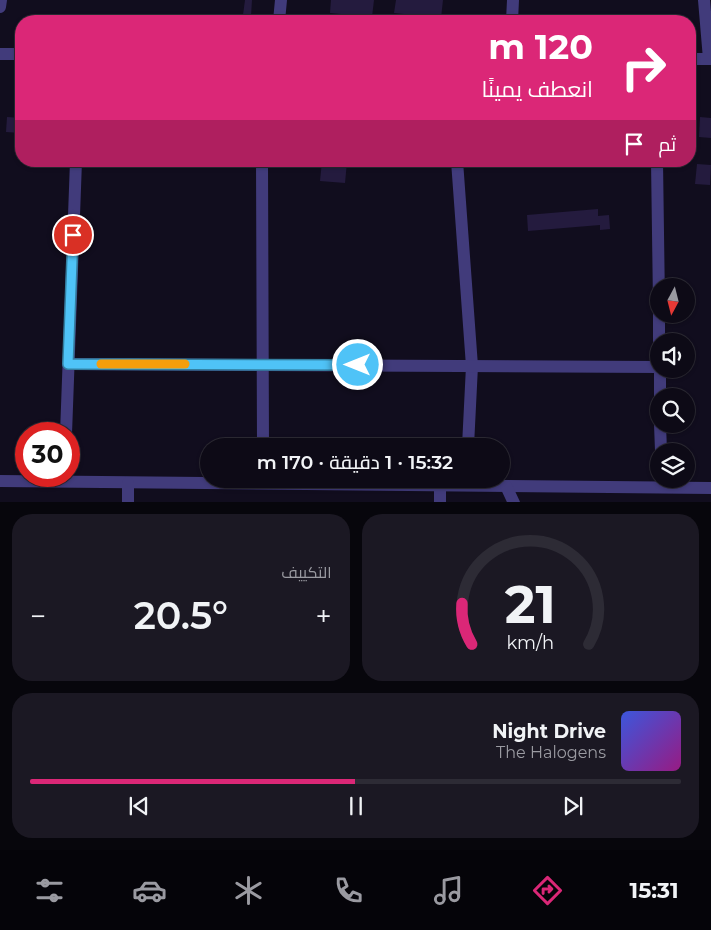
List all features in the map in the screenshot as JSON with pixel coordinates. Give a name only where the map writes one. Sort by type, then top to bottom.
[{"type":"street","points":[[0,7],[1,0]]},
{"type":"street","points":[[280,15],[281,0]]},
{"type":"street","points":[[512,15],[513,0]]},
{"type":"street","points":[[696,58],[710,59],[704,0]]},
{"type":"street","points":[[0,54],[15,54]]},
{"type":"street","points":[[66,422],[76,167]]},
{"type":"street","points":[[262,167],[263,438]]},
{"type":"street","points":[[457,167],[472,366],[468,438]]},
{"type":"street","points":[[657,167],[659,278]]},
{"type":"street","points":[[68,364],[650,368]]},
{"type":"street","points":[[80,480],[128,483],[200,482]]},
{"type":"street","points":[[0,481],[15,481]]},
{"type":"street","points":[[128,483],[128,502]]},
{"type":"street","points":[[510,486],[650,483]]},
{"type":"street","points":[[695,486],[711,488]]},
{"type":"street","points":[[440,488],[440,502]]},
{"type":"street","points":[[507,488],[514,502]]},
{"type":"building","points":[[245,0],[252,0],[251,15],[243,15]]},
{"type":"building","points":[[331,0],[374,0],[372,15],[330,13]]},
{"type":"building","points":[[396,0],[443,0],[441,15],[394,13]]},
{"type":"building","points":[[7,117],[15,118],[15,133],[6,132]]},
{"type":"building","points":[[700,117],[711,118],[711,138],[699,137]]},
{"type":"building","points":[[697,164],[711,165],[710,185],[695,184]]},
{"type":"building","points":[[321,167],[347,167],[345,183],[320,181]]},
{"type":"building","points":[[598,209],[598,216],[609,215],[610,229],[600,230],[600,225],[528,231],[527,215]]},
{"type":"slow traffic","points":[[101,364],[185,364]]},
{"type":"route","points":[[73,235],[68,364],[358,365]]}]
